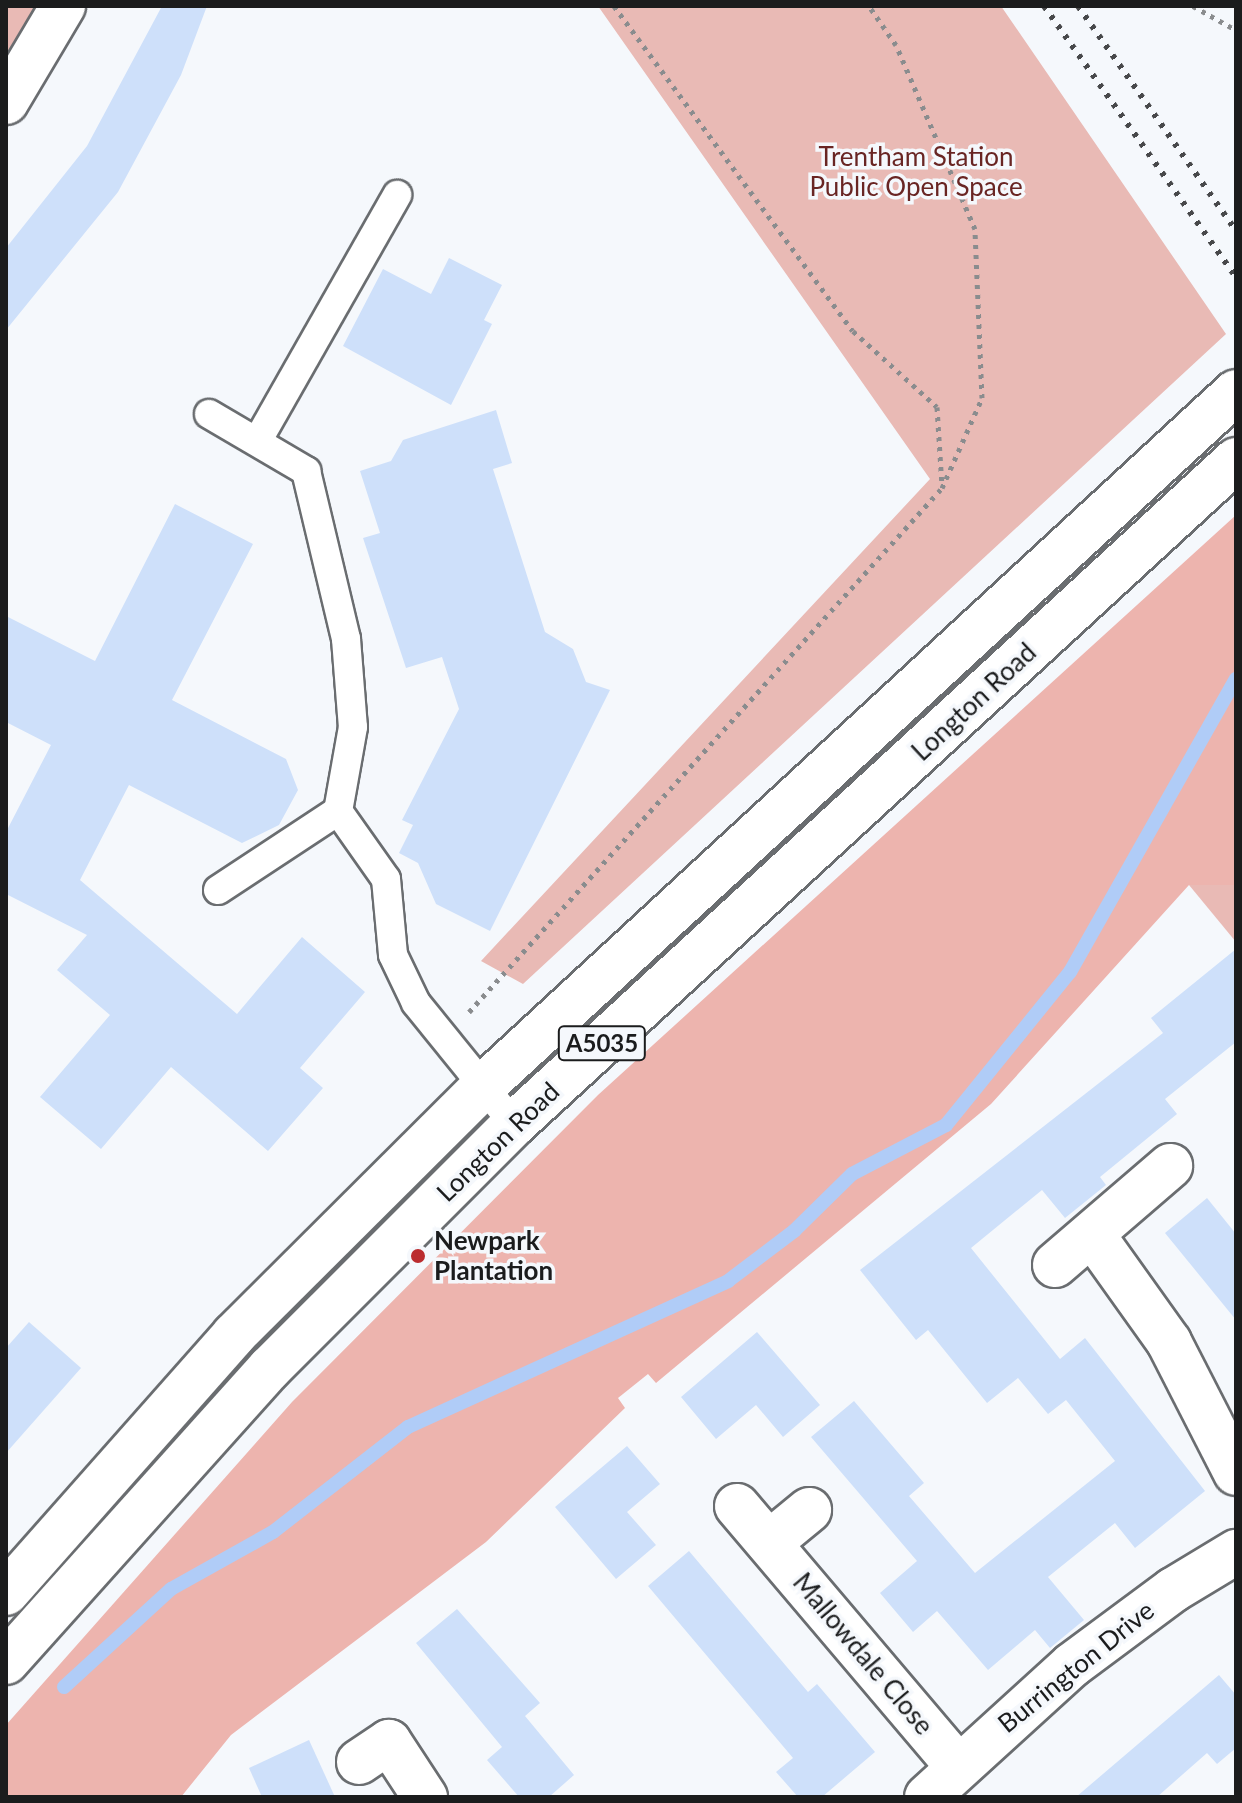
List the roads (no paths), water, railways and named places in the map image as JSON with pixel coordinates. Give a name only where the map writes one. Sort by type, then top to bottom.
[{"type":"main road","points":[[6,102],[63,6]]},
{"type":"main road","name":"Longton Road","points":[[10,1588],[234,1335],[482,1088],[1235,393]]},
{"type":"main road","name":"Longton Road","points":[[6,1662],[270,1368],[514,1124],[1236,460]]},
{"type":"main road","points":[[1055,1265],[1170,1166]]},
{"type":"main road","points":[[1092,1234],[1169,1342],[1236,1473]]},
{"type":"main road","name":"Mallowdale Close","points":[[737,1506],[957,1765]]},
{"type":"main road","points":[[769,1543],[809,1510]]},
{"type":"main road","name":"Burrington Drive","points":[[927,1797],[957,1765],[1072,1665],[1236,1552]]},
{"type":"main road","points":[[10,1588],[49,1612]]},
{"type":"main road","points":[[386,1741],[425,1797]]},
{"type":"lane","points":[[258,440],[397,195]]},
{"type":"lane","points":[[209,414],[258,440],[306,471],[338,590],[353,727],[338,811],[386,879],[393,955],[416,1003],[514,1124]]},
{"type":"lane","points":[[218,890],[338,811]]},
{"type":"waterway","points":[[64,1687],[171,1589],[273,1532],[408,1427],[728,1281],[794,1231],[852,1174],[946,1125],[1070,972],[1236,679]]},
{"type":"railway","points":[[1044,6],[1236,277]]},
{"type":"railway","points":[[1078,6],[1236,231]]},
{"type":"place","name":"Newpark Plantation","points":[[418,1256]]},
{"type":"park label","name":"Trentham Station Public Open Space","points":[[916,172]]}]
